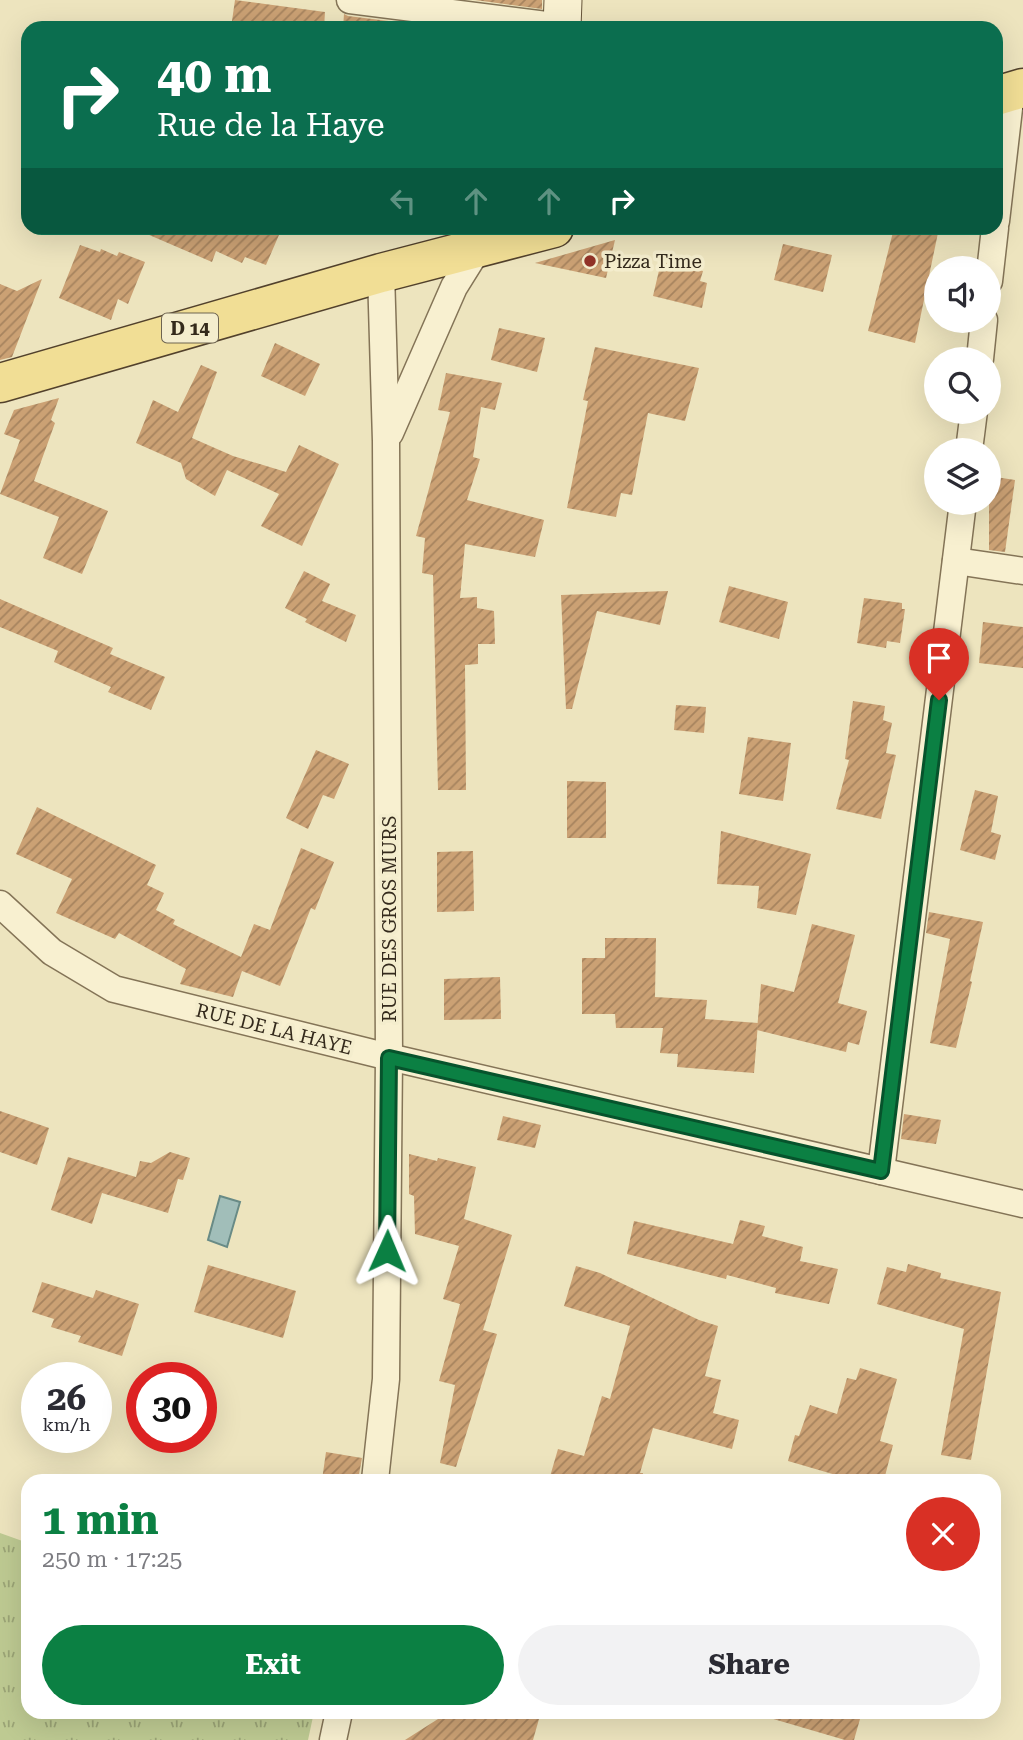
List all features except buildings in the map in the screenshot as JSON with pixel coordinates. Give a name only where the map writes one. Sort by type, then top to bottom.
[{"type":"main road","name":"D 14","points":[[0,383],[380,274],[486,237]]},
{"type":"street","points":[[350,0],[509,21]]},
{"type":"street","points":[[562,21],[563,0]]},
{"type":"street","points":[[1003,156],[1010,92]]},
{"type":"street","points":[[992,256],[994,235]]},
{"type":"street","name":"RUE DES GROS MURS","points":[[386,442],[454,287],[486,237]]},
{"type":"street","name":"RUE DES GROS MURS","points":[[375,1474],[386,1379],[389,1058],[386,442],[380,274]]},
{"type":"street","points":[[881,1171],[961,515]]},
{"type":"street","points":[[956,561],[1023,571]]},
{"type":"street","name":"RUE DE LA HAYE","points":[[0,904],[52,952],[114,989],[389,1058],[1023,1204]]},
{"type":"street","points":[[333,1740],[337,1719]]},
{"type":"green space","points":[[0,1533],[21,1540],[21,1719],[312,1719],[308,1740],[0,1740]]},
{"type":"water","points":[[220,1196],[240,1202],[227,1247],[208,1240]]},
{"type":"place","name":"Pizza Time","points":[[590,261]]},
{"type":"route","points":[[387,1251],[389,1058],[881,1171],[939,700]]}]
